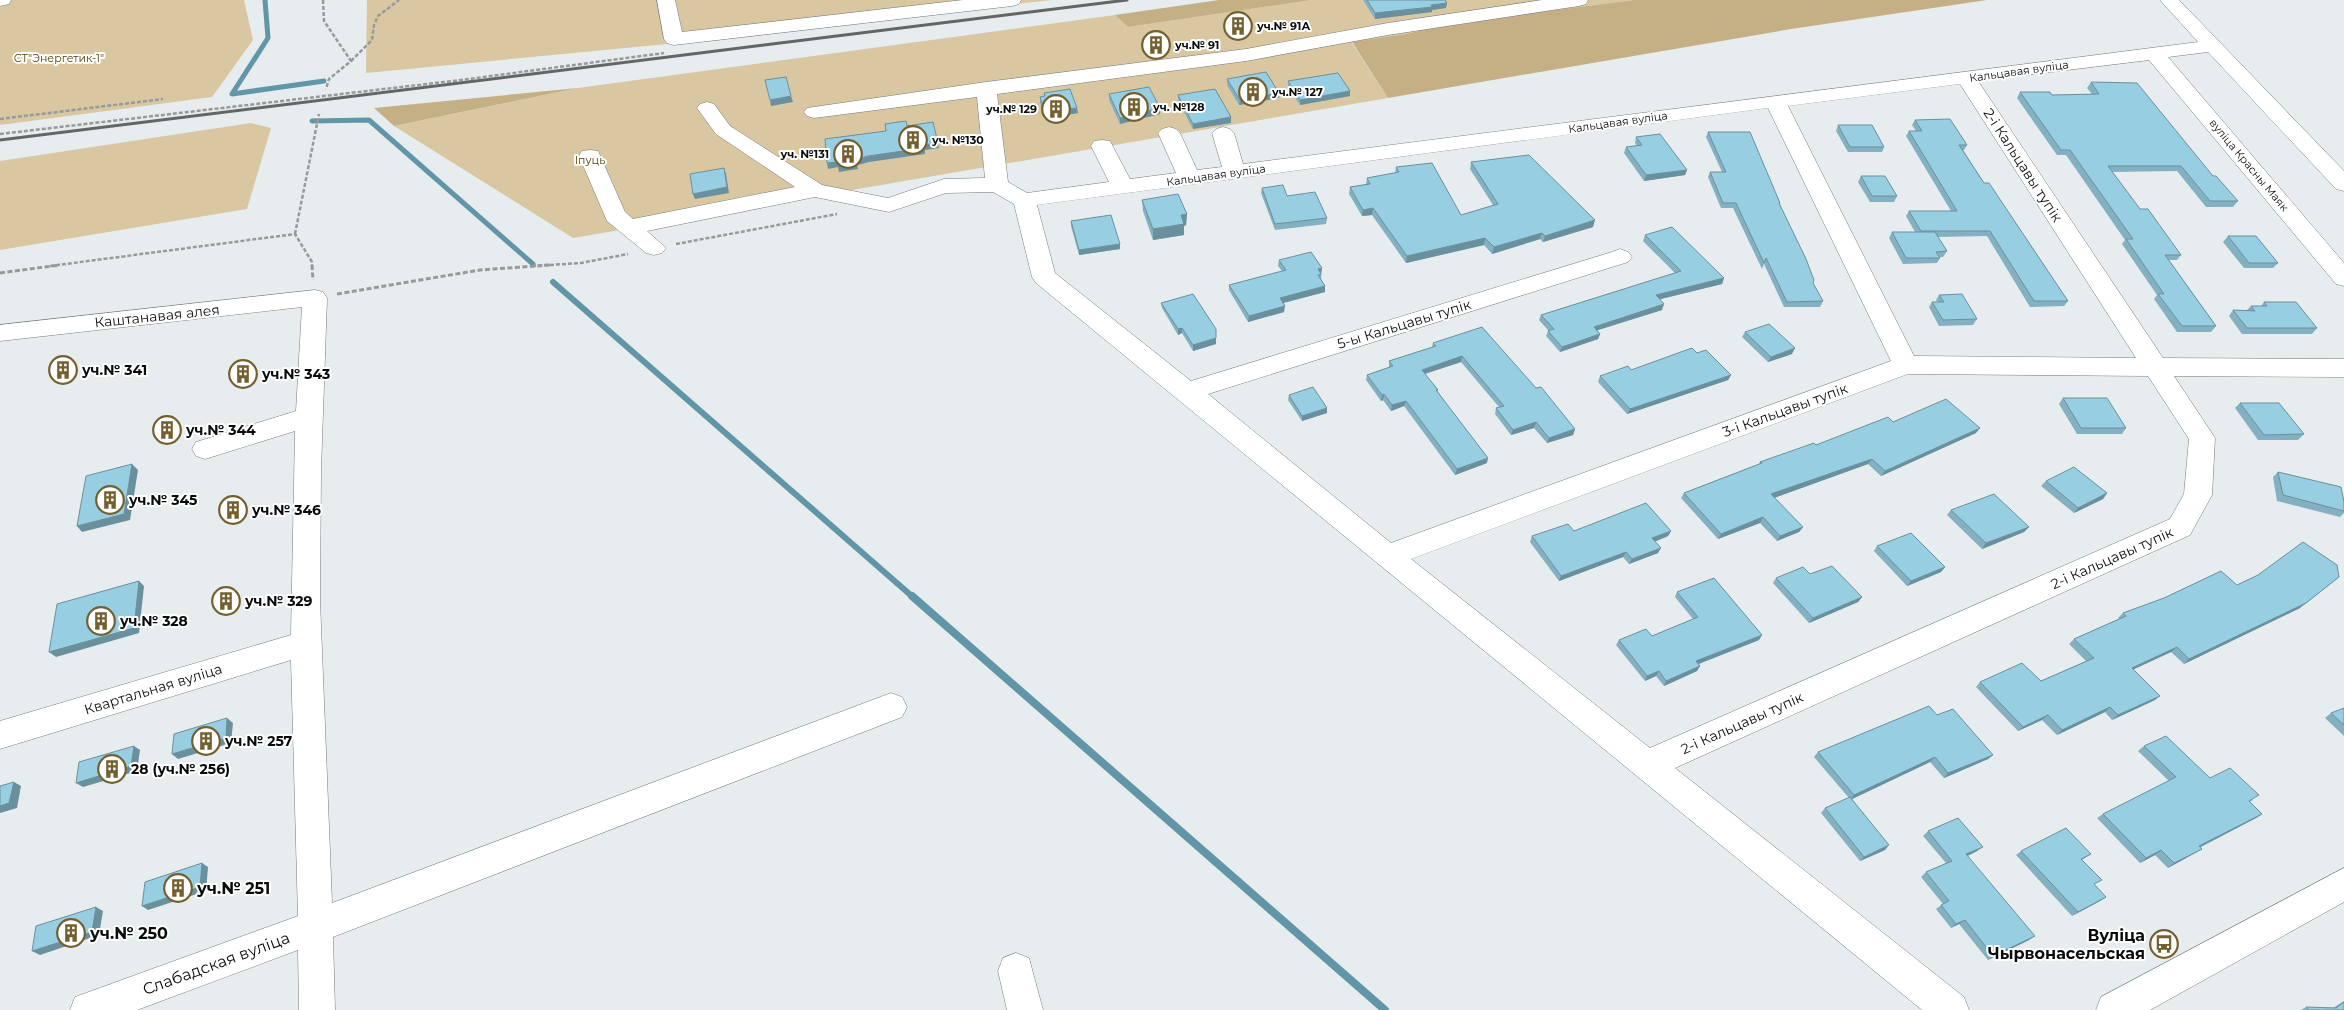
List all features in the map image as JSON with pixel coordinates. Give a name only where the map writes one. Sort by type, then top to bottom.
[{"type":"street","points":[[666,0],[674,39],[1012,0]]},
{"type":"street","points":[[814,112],[1246,55],[1388,28],[1579,0]]},
{"type":"street","points":[[2169,0],[2344,184]]},
{"type":"street","name":"Кальцавая вуліца","points":[[1024,200],[1775,101],[2212,46]]},
{"type":"street","name":"вуліца Красны Маяк","points":[[2154,53],[2344,278]]},
{"type":"street","name":"2-і Кальцавы тупік","points":[[1647,765],[2180,527],[2198,494],[2202,438],[1966,78]]},
{"type":"street","points":[[986,88],[997,185]]},
{"type":"street","points":[[1775,101],[1906,365],[2344,368]]},
{"type":"street","points":[[707,108],[723,130],[815,190],[889,205],[944,186],[997,185],[1024,200],[1044,277],[1951,1010]]},
{"type":"street","points":[[1169,132],[1189,178]]},
{"type":"street","points":[[1223,132],[1234,172]]},
{"type":"street","points":[[1102,146],[1123,187]]},
{"type":"street","points":[[590,156],[615,216],[654,248]]},
{"type":"street","points":[[629,228],[815,190]]},
{"type":"street","name":"5-ы Кальцавы тупік","points":[[1187,391],[1620,258]]},
{"type":"street","points":[[314,298],[308,417],[306,643],[316,926],[317,1010]]},
{"type":"street","name":"Каштанавая алея","points":[[0,333],[314,298]]},
{"type":"street","name":"3-і Кальцавы тупік","points":[[1387,556],[1906,365]]},
{"type":"street","points":[[205,449],[308,417]]},
{"type":"street","name":"Квартальная вуліца","points":[[0,734],[306,643]]},
{"type":"street","name":"Слабадская вуліца","points":[[88,1010],[316,926],[891,707]]},
{"type":"street","points":[[2114,1010],[2344,884]]},
{"type":"street","points":[[1016,971],[1025,1010]]},
{"type":"path","points":[[323,0],[324,22],[352,62]]},
{"type":"path","points":[[326,89],[329,79],[352,62],[372,40],[373,23],[384,9],[399,0]]},
{"type":"path","points":[[0,134],[461,80],[665,53]]},
{"type":"path","points":[[0,119],[163,99]]},
{"type":"path","points":[[319,114],[295,234],[312,262],[314,298],[480,270],[581,263],[840,214]]},
{"type":"path","points":[[0,273],[295,234]]},
{"type":"green space","name":"СТ\"Энергетик-1\"","points":[[0,0],[244,0],[253,40],[212,97],[0,125]]},
{"type":"green space","points":[[367,0],[1052,0],[667,44],[366,73]]},
{"type":"green space","name":"Іпуць","points":[[1312,0],[1634,0],[1445,24],[1406,34],[1352,43],[1388,98],[573,238],[394,126],[578,88],[1115,15],[1128,27]]},
{"type":"green space","points":[[251,123],[271,128],[247,209],[0,250],[0,161]]},
{"type":"shaded area","points":[[1219,0],[1312,0],[1128,27],[1115,15]]},
{"type":"shaded area","points":[[1634,0],[1987,0],[1791,29],[1388,98],[1352,42],[1406,34],[1445,24]]},
{"type":"shaded area","points":[[578,88],[394,126],[374,108]]},
{"type":"building","points":[[1367,0],[1445,0],[1447,3],[1431,5],[1432,7],[1375,13]]},
{"type":"building","name":"уч.№ 127","points":[[1266,72],[1279,93],[1240,100],[1227,79]]},
{"type":"building","points":[[1338,73],[1350,91],[1300,100],[1288,81]]},
{"type":"building","points":[[786,77],[791,96],[770,100],[765,80]]},
{"type":"building","points":[[2091,82],[2137,83],[2213,176],[2216,176],[2238,201],[2210,201],[2181,166],[2108,166],[2140,209],[2148,209],[2181,255],[2165,255],[2216,326],[2182,326],[2158,294],[2164,294],[2126,239],[2133,239],[2070,150],[2061,150],[2020,92],[2050,92],[2052,95],[2099,94]]},
{"type":"building","name":"уч. №128","points":[[1149,87],[1160,108],[1120,118],[1109,94]]},
{"type":"building","name":"уч.№ 129","points":[[1070,89],[1077,108],[1066,109],[1067,112],[1046,115],[1040,97],[1045,96],[1044,93]]},
{"type":"building","points":[[1215,89],[1231,117],[1193,124],[1178,95]]},
{"type":"building","points":[[1950,119],[1967,145],[1959,145],[1984,183],[1989,183],[2068,301],[2034,301],[1990,231],[1921,231],[1909,211],[1957,211],[1909,131],[1922,131],[1915,120]]},
{"type":"building","points":[[906,121],[907,126],[933,122],[938,143],[924,145],[924,148],[856,159],[857,164],[838,166],[837,162],[827,163],[825,139],[886,131],[885,124]]},
{"type":"building","points":[[1838,125],[1872,125],[1884,147],[1850,147]]},
{"type":"building","points":[[1708,132],[1750,132],[1779,203],[1806,259],[1814,280],[1813,283],[1823,301],[1787,302],[1766,258],[1764,263],[1736,203],[1723,203],[1710,172],[1726,172]]},
{"type":"building","points":[[1660,134],[1687,170],[1646,175],[1626,147],[1642,145],[1636,137]]},
{"type":"building","points":[[1529,155],[1595,220],[1545,236],[1542,233],[1494,247],[1485,238],[1407,256],[1373,208],[1363,210],[1350,187],[1370,184],[1367,178],[1399,172],[1396,167],[1432,163],[1461,215],[1498,204],[1471,162]]},
{"type":"building","points":[[724,168],[727,187],[693,194],[690,174]]},
{"type":"building","points":[[1861,176],[1885,176],[1897,196],[1872,196]]},
{"type":"building","points":[[1283,185],[1287,196],[1315,192],[1327,218],[1275,224],[1262,188]]},
{"type":"building","points":[[1178,194],[1187,214],[1181,215],[1184,224],[1153,229],[1142,200]]},
{"type":"building","points":[[1111,215],[1120,244],[1079,250],[1071,221]]},
{"type":"building","points":[[1672,227],[1724,278],[1656,295],[1664,304],[1594,327],[1600,334],[1562,347],[1548,331],[1554,329],[1541,315],[1681,271],[1645,235]]},
{"type":"building","points":[[1892,232],[1935,232],[1947,251],[1936,252],[1940,258],[1906,258]]},
{"type":"building","points":[[2228,236],[2256,236],[2278,263],[2249,263]]},
{"type":"building","points":[[1311,252],[1322,268],[1318,269],[1321,274],[1318,275],[1325,286],[1280,298],[1285,306],[1249,316],[1229,285],[1286,270],[1279,260]]},
{"type":"building","points":[[1193,294],[1216,329],[1216,338],[1193,345],[1182,328],[1178,329],[1161,303]]},
{"type":"building","points":[[1962,294],[1977,319],[1943,320],[1932,302],[1944,302],[1939,295]]},
{"type":"building","points":[[2264,302],[2296,302],[2317,328],[2247,328],[2233,310],[2255,311],[2251,306],[2267,306]]},
{"type":"building","points":[[1769,324],[1795,348],[1771,357],[1745,332]]},
{"type":"building","points":[[1482,327],[1536,388],[1541,387],[1575,429],[1549,438],[1536,422],[1513,430],[1496,408],[1504,406],[1462,356],[1422,370],[1488,458],[1457,469],[1406,401],[1392,405],[1367,375],[1393,366],[1389,361],[1436,346],[1433,343]]},
{"type":"building","points":[[1692,348],[1697,353],[1706,350],[1731,375],[1630,409],[1600,376],[1628,366],[1631,370]]},
{"type":"building","points":[[1313,387],[1327,408],[1302,416],[1289,395]]},
{"type":"building","points":[[2063,398],[2107,398],[2126,428],[2081,428]]},
{"type":"building","points":[[1946,399],[1980,428],[1885,471],[1872,459],[1771,494],[1803,527],[1780,536],[1763,517],[1721,534],[1684,493],[1762,463],[1760,462],[1814,443],[1816,445],[1888,417],[1893,422]]},
{"type":"building","points":[[2240,403],[2279,403],[2304,434],[2264,435]]},
{"type":"building","name":"уч.№ 345","points":[[132,464],[124,514],[77,526],[86,476]]},
{"type":"building","points":[[2074,467],[2107,493],[2078,508],[2046,481]]},
{"type":"building","points":[[2278,472],[2341,487],[2344,511],[2283,495]]},
{"type":"building","points":[[1994,494],[2029,527],[1986,543],[1951,510]]},
{"type":"building","points":[[1646,503],[1671,531],[1652,538],[1661,548],[1632,559],[1626,552],[1561,576],[1532,536],[1568,524],[1574,531]]},
{"type":"building","points":[[1911,533],[1945,567],[1911,581],[1877,546]]},
{"type":"building","points":[[2303,542],[2337,565],[2339,577],[2306,603],[2189,659],[2177,647],[2132,668],[2160,696],[2118,715],[2110,707],[2062,730],[2048,715],[2023,727],[1980,682],[2022,663],[2041,681],[2094,658],[2074,639],[2126,616],[2123,613],[2164,598],[2221,571],[2237,585],[2258,575]]},
{"type":"building","points":[[1832,566],[1862,597],[1813,618],[1776,578],[1803,567],[1810,574]]},
{"type":"building","points":[[1714,578],[1762,635],[1696,661],[1700,666],[1666,681],[1659,671],[1647,676],[1619,640],[1646,629],[1652,636],[1698,617],[1677,592]]},
{"type":"building","name":"уч.№ 328","points":[[139,581],[134,628],[49,652],[57,604]]},
{"type":"building","points":[[1929,706],[1937,715],[1953,709],[1993,755],[1948,773],[1935,757],[1854,795],[1818,752]]},
{"type":"building","points":[[2344,708],[2344,725],[2331,713]]},
{"type":"building","points":[[227,718],[226,738],[172,754],[174,734]]},
{"type":"building","points":[[2166,736],[2210,778],[2230,768],[2259,795],[2249,801],[2262,814],[2199,846],[2202,849],[2174,863],[2161,850],[2146,858],[2103,814],[2176,777],[2144,746]]},
{"type":"building","points":[[134,746],[131,766],[76,783],[79,762]]},
{"type":"building","points":[[14,782],[9,803],[0,806],[0,786]]},
{"type":"building","points":[[1850,797],[1889,845],[1864,857],[1825,808]]},
{"type":"building","points":[[1958,818],[1983,847],[1966,854],[2035,936],[1993,956],[1965,920],[1956,924],[1941,905],[1949,901],[1926,872],[1952,861],[1928,831]]},
{"type":"building","points":[[2066,828],[2091,854],[2081,859],[2102,880],[2094,884],[2106,897],[2078,912],[2021,851]]},
{"type":"building","name":"уч.№ 251","points":[[202,863],[200,887],[142,906],[145,882]]},
{"type":"building","name":"уч.№ 250","points":[[96,907],[92,932],[32,951],[36,926]]},
{"type":"building","points":[[2344,1002],[2344,1010],[2309,1010],[2306,1007],[2336,1008]]},
{"type":"waterway","points":[[265,0],[268,38],[232,94],[324,81]]},
{"type":"waterway","points":[[312,121],[369,120],[533,264]]},
{"type":"waterway","points":[[553,282],[914,598]]},
{"type":"waterway","points":[[912,596],[1385,1010]]},
{"type":"railway","points":[[0,140],[1127,0]]},
{"type":"place","name":"уч.№ 91А","points":[[1238,26]]},
{"type":"place","name":"уч.№ 91","points":[[1156,45]]},
{"type":"place","name":"уч.№ 127","points":[[1253,92]]},
{"type":"place","name":"уч. №128","points":[[1134,107]]},
{"type":"place","name":"уч.№ 129","points":[[1056,109]]},
{"type":"place","name":"уч. №130","points":[[913,140]]},
{"type":"place","name":"уч. №131","points":[[848,154]]},
{"type":"place","name":"уч.№ 341","points":[[63,370]]},
{"type":"place","name":"уч.№ 343","points":[[243,374]]},
{"type":"place","name":"уч.№ 344","points":[[167,430]]},
{"type":"place","name":"уч.№ 345","points":[[110,500]]},
{"type":"place","name":"уч.№ 346","points":[[233,510]]},
{"type":"place","name":"уч.№ 329","points":[[226,601]]},
{"type":"place","name":"уч.№ 328","points":[[101,621]]},
{"type":"place","name":"уч.№ 257","points":[[206,741]]},
{"type":"place","name":"28 (уч.№ 256)","points":[[112,769]]},
{"type":"place","name":"уч.№ 251","points":[[178,888]]},
{"type":"place","name":"уч.№ 250","points":[[71,933]]},
{"type":"place","name":"Вуліца Чырвонасельская","points":[[2164,944]]}]
